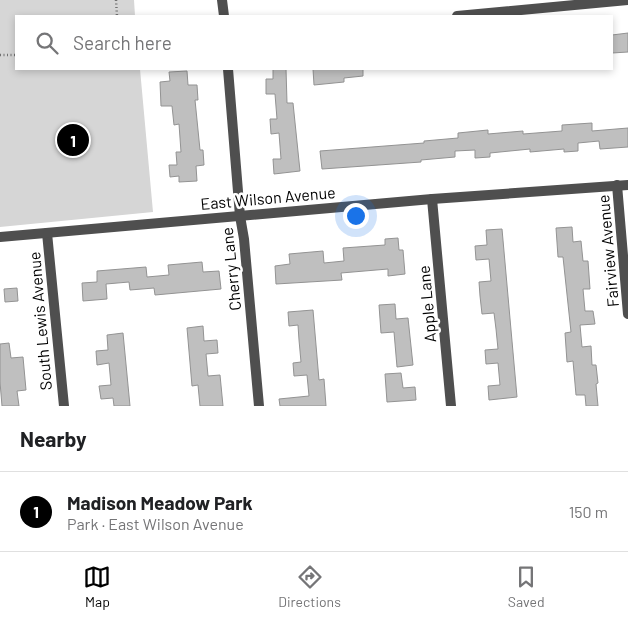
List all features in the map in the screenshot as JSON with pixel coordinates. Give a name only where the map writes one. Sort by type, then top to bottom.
[{"type":"street","points":[[222,0],[224,15]]},
{"type":"street","points":[[468,15],[628,0]]},
{"type":"street","name":"Cherry Lane","points":[[228,70],[240,216],[244,239],[259,406]]},
{"type":"street","name":"East Wilson Avenue","points":[[0,237],[432,198],[623,185]]},
{"type":"street","name":"Fairview Avenue","points":[[623,185],[628,314]]},
{"type":"street","name":"Apple Lane","points":[[432,198],[451,406]]},
{"type":"street","name":"South Lewis Avenue","points":[[47,233],[64,406]]},
{"type":"path","points":[[116,0],[117,15]]},
{"type":"path","points":[[0,55],[15,55]]},
{"type":"shaded area","points":[[0,0],[134,0],[135,15],[15,15],[15,70],[140,70],[153,212],[0,227]]},
{"type":"building","points":[[628,33],[628,52],[613,53],[613,35]]},
{"type":"building","points":[[273,70],[286,70],[287,103],[293,103],[300,171],[274,174],[273,159],[281,159],[279,133],[271,134],[270,119],[277,119],[275,94],[266,94],[266,79],[273,79]]},
{"type":"building","points":[[313,70],[363,70],[363,76],[344,78],[344,82],[314,85]]},
{"type":"building","points":[[187,71],[188,85],[197,85],[198,100],[195,100],[200,150],[203,150],[204,165],[196,166],[197,181],[179,182],[179,176],[170,177],[169,165],[177,165],[176,152],[181,152],[179,124],[174,125],[172,106],[161,106],[160,82],[170,81],[169,72]]},
{"type":"building","points":[[592,123],[592,131],[628,128],[628,147],[600,149],[599,141],[578,143],[578,151],[564,152],[564,149],[530,152],[530,149],[490,153],[490,157],[475,158],[475,150],[455,151],[455,157],[421,160],[421,162],[322,169],[320,151],[424,143],[424,141],[458,138],[458,133],[488,130],[488,134],[523,131],[523,134],[562,131],[562,125]]},
{"type":"building","points":[[572,227],[573,242],[581,241],[583,261],[588,261],[590,289],[583,289],[585,311],[593,311],[595,324],[580,325],[582,347],[591,346],[592,365],[596,365],[598,406],[586,406],[585,395],[576,395],[573,361],[567,362],[565,333],[571,332],[563,257],[558,257],[556,228]]},
{"type":"building","points":[[502,229],[517,397],[489,400],[488,386],[500,385],[498,363],[486,364],[485,350],[498,349],[494,313],[482,314],[480,296],[479,282],[491,281],[489,259],[476,260],[475,246],[487,245],[486,230]]},
{"type":"building","points":[[398,238],[399,250],[403,250],[405,274],[388,276],[388,269],[341,273],[342,280],[276,284],[275,266],[290,264],[289,254],[323,251],[324,263],[344,261],[343,248],[385,245],[385,239]]},
{"type":"building","points":[[202,262],[203,272],[219,271],[221,289],[155,295],[154,288],[130,290],[129,282],[106,284],[107,299],[83,301],[82,283],[97,282],[97,271],[146,267],[147,277],[169,275],[168,265]]},
{"type":"building","points":[[17,288],[18,301],[5,302],[4,289]]},
{"type":"building","points":[[395,304],[396,319],[408,318],[413,365],[397,367],[394,332],[381,333],[379,305]]},
{"type":"building","points":[[313,310],[319,380],[324,379],[326,406],[280,406],[279,399],[309,396],[307,375],[294,376],[293,363],[301,362],[298,325],[289,326],[288,312]]},
{"type":"building","points":[[203,326],[204,341],[217,340],[218,353],[206,354],[208,376],[220,375],[223,406],[200,406],[198,385],[192,386],[187,328]]},
{"type":"building","points":[[123,333],[130,406],[114,406],[113,398],[101,399],[99,386],[111,385],[109,363],[97,365],[96,351],[108,350],[107,335]]},
{"type":"building","points":[[9,343],[11,358],[23,357],[26,390],[17,391],[19,406],[2,406],[0,344]]},
{"type":"building","points":[[401,373],[403,388],[415,387],[416,400],[387,402],[385,374]]},
{"type":"place","name":"Madison Meadow Park","points":[[73,140]]}]
